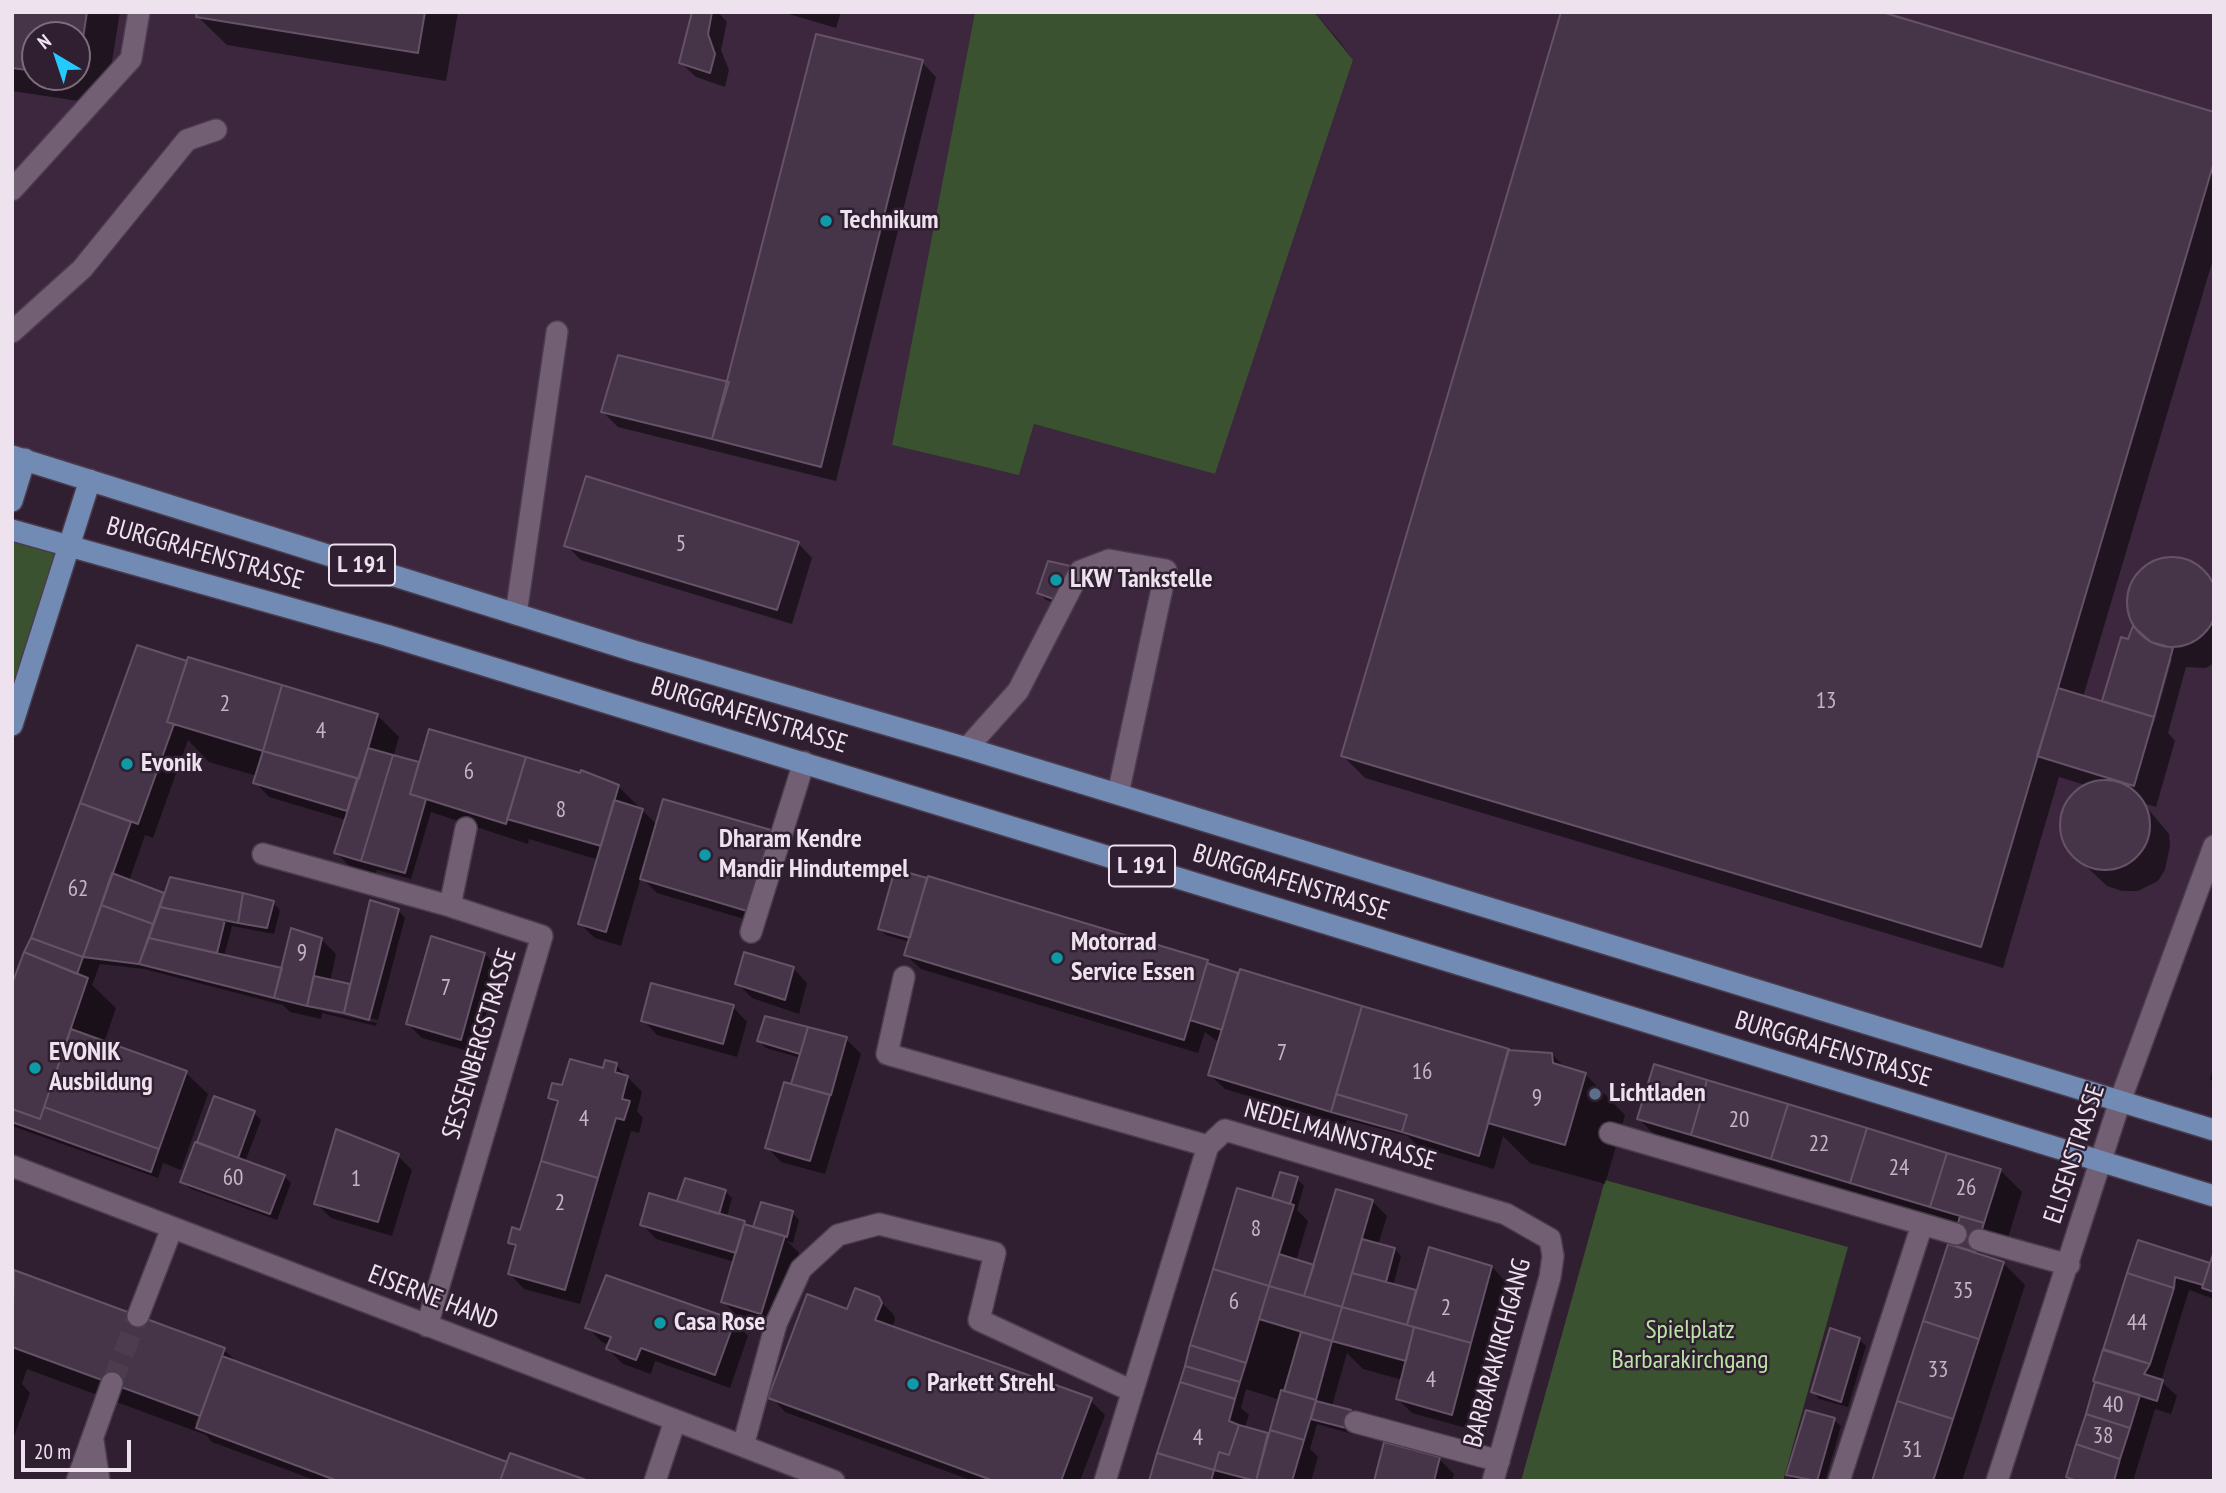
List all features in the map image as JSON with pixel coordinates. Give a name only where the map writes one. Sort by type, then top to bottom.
[{"type":"main road","name":"L 191","points":[[12,501],[19,458],[90,480]]},
{"type":"main road","name":"BURGGRAFENSTRASSE","points":[[90,480],[516,614],[967,748],[2214,1130]]},
{"type":"main road","points":[[12,725],[90,480]]},
{"type":"main road","name":"L 191","points":[[12,530],[69,544]]},
{"type":"main road","name":"BURGGRAFENSTRASSE","points":[[69,544],[386,635],[804,762],[1642,1023],[2214,1196]]},
{"type":"street","points":[[12,190],[131,59],[139,12]]},
{"type":"street","points":[[12,332],[82,269],[187,140],[216,130]]},
{"type":"street","points":[[516,614],[557,332]]},
{"type":"street","points":[[967,748],[1018,691],[1080,571],[1109,560],[1166,570],[1118,794]]},
{"type":"street","points":[[751,932],[804,762]]},
{"type":"street","points":[[450,906],[466,828]]},
{"type":"street","name":"ELISENSTRASSE","points":[[1997,1481],[2120,1101],[2214,846]]},
{"type":"street","name":"SESSENBERGSTRASSE","points":[[263,854],[450,906],[542,936],[427,1325]]},
{"type":"street","points":[[904,977],[887,1054],[1208,1146],[1105,1481]]},
{"type":"street","name":"NEDELMANNSTRASSE","points":[[1208,1146],[1225,1130],[1506,1214],[1549,1239]]},
{"type":"street","points":[[1610,1133],[1956,1234]]},
{"type":"street","name":"EISERNE HAND","points":[[12,1166],[835,1481]]},
{"type":"street","points":[[743,1447],[776,1324],[801,1269],[838,1236],[879,1224],[995,1254],[979,1320],[1132,1391]]},
{"type":"street","points":[[1839,1481],[1922,1225]]},
{"type":"street","points":[[138,1316],[172,1228]]},
{"type":"street","name":"BARBARAKIRCHGANG","points":[[1496,1471],[1550,1277],[1553,1256],[1549,1239]]},
{"type":"street","points":[[1979,1240],[2069,1265]]},
{"type":"street","points":[[77,1481],[111,1383]]},
{"type":"street","points":[[655,1481],[675,1421]]},
{"type":"street","points":[[1354,1422],[1496,1471]]},
{"type":"street","points":[[93,1439],[99,1481]]},
{"type":"shaded area","points":[[12,12],[975,12],[892,445],[1019,474],[1034,424],[1215,474],[1353,61],[1341,42],[1314,12],[2214,12],[2214,832],[2116,1088],[2045,1071],[26,459],[12,500]]},
{"type":"green space","points":[[975,12],[1314,12],[1353,60],[1215,474],[1034,424],[1019,475],[892,445]]},
{"type":"green space","points":[[12,530],[68,545],[12,720]]},
{"type":"green space","name":"Spielplatz Barbarakirchgang","points":[[1605,1180],[1848,1247],[1783,1481],[1521,1481]]},
{"type":"building","points":[[12,12],[87,12],[86,21],[21,21],[21,69],[12,68]]},
{"type":"building","points":[[197,12],[425,12],[418,53],[196,17]]},
{"type":"building","points":[[692,12],[712,12],[708,34],[715,54],[710,73],[679,63]]},
{"type":"building","points":[[1561,12],[1882,12],[2214,112],[2214,162],[1981,947],[1341,756]]},
{"type":"building","name":"Technikum","points":[[816,34],[923,60],[821,467],[712,439]]},
{"type":"building","points":[[618,355],[729,382],[712,439],[601,412]]},
{"type":"building","points":[[586,476],[799,542],[777,610],[564,546]]},
{"type":"building","points":[[2172,557],[2189,561],[2204,570],[2213,585],[2217,602],[2213,619],[2204,634],[2189,643],[2172,647],[2155,643],[2140,634],[2131,619],[2127,602],[2131,585],[2140,570],[2155,561]]},
{"type":"building","name":"LKW Tankstelle","points":[[1048,561],[1075,567],[1064,603],[1037,593]]},
{"type":"building","points":[[2133,626],[2151,642],[2173,648],[2154,717],[2102,701],[2121,637],[2128,639]]},
{"type":"building","name":"Evonik","points":[[137,645],[187,661],[167,722],[174,724],[138,824],[80,803]]},
{"type":"building","points":[[188,657],[282,685],[263,751],[167,722]]},
{"type":"building","points":[[282,685],[378,714],[359,779],[263,751]]},
{"type":"building","points":[[2058,688],[2154,717],[2134,786],[2037,756]]},
{"type":"building","points":[[429,729],[526,757],[506,824],[410,794]]},
{"type":"building","points":[[368,748],[393,755],[361,861],[334,853]]},
{"type":"building","points":[[263,751],[357,778],[347,811],[253,783]]},
{"type":"building","points":[[393,755],[419,762],[410,794],[426,799],[405,873],[361,861]]},
{"type":"building","points":[[526,757],[580,773],[581,770],[619,785],[601,846],[507,819]]},
{"type":"building","points":[[2105,780],[2122,784],[2137,793],[2146,808],[2150,825],[2146,842],[2137,857],[2122,866],[2105,870],[2088,866],[2073,857],[2064,842],[2060,825],[2064,808],[2073,793],[2088,784]]},
{"type":"building","name":"Dharam Kendre Mandir Hindutempel","points":[[663,799],[771,830],[747,911],[640,879]]},
{"type":"building","points":[[614,800],[643,809],[606,932],[578,924]]},
{"type":"building","points":[[80,803],[131,822],[83,957],[31,938]]},
{"type":"building","points":[[895,869],[927,878],[910,938],[878,929]]},
{"type":"building","points":[[112,873],[164,893],[153,924],[101,905]]},
{"type":"building","name":"Motorrad Service Essen","points":[[928,876],[1208,960],[1184,1040],[904,955]]},
{"type":"building","points":[[170,877],[243,893],[238,923],[160,907]]},
{"type":"building","points":[[243,893],[274,901],[267,928],[238,923]]},
{"type":"building","points":[[370,900],[399,909],[369,1020],[344,1013]]},
{"type":"building","points":[[101,905],[153,924],[139,964],[83,957]]},
{"type":"building","points":[[160,907],[225,920],[217,953],[149,938]]},
{"type":"building","points":[[291,928],[322,938],[307,1006],[274,998]]},
{"type":"building","points":[[431,936],[485,953],[461,1040],[406,1024]]},
{"type":"building","points":[[31,938],[83,957],[77,974],[24,952]]},
{"type":"building","points":[[149,938],[282,968],[274,998],[139,964]]},
{"type":"building","name":"EVONIK Ausbildung","points":[[24,952],[88,978],[40,1119],[12,1109],[12,984]]},
{"type":"building","points":[[744,952],[794,967],[785,1000],[735,984]]},
{"type":"building","points":[[1207,963],[1238,973],[1222,1030],[1190,1020]]},
{"type":"building","points":[[1240,969],[1362,1006],[1331,1112],[1208,1075]]},
{"type":"building","points":[[314,976],[350,984],[344,1013],[307,1006]]},
{"type":"building","points":[[651,983],[734,1005],[723,1044],[641,1021]]},
{"type":"building","points":[[1362,1006],[1509,1049],[1479,1156],[1402,1132],[1407,1115],[1336,1094]]},
{"type":"building","points":[[765,1016],[808,1027],[800,1054],[757,1041]]},
{"type":"building","points":[[808,1027],[847,1037],[831,1095],[791,1084]]},
{"type":"building","points":[[71,1029],[187,1071],[159,1149],[44,1107]]},
{"type":"building","points":[[1508,1050],[1552,1053],[1553,1063],[1586,1073],[1565,1145],[1488,1123]]},
{"type":"building","points":[[570,1059],[603,1068],[605,1060],[617,1063],[615,1072],[628,1076],[622,1099],[630,1101],[624,1120],[616,1118],[598,1178],[541,1161],[558,1101],[548,1098],[552,1083],[562,1085]]},
{"type":"building","points":[[1654,1064],[1707,1080],[1691,1135],[1637,1119]]},
{"type":"building","points":[[1707,1080],[1788,1104],[1771,1159],[1691,1135]]},
{"type":"building","points":[[784,1082],[830,1095],[810,1161],[765,1148]]},
{"type":"building","points":[[1336,1094],[1407,1115],[1402,1132],[1331,1112]]},
{"type":"building","points":[[214,1096],[255,1111],[238,1158],[197,1142]]},
{"type":"building","points":[[1788,1104],[1867,1128],[1850,1183],[1771,1159]]},
{"type":"building","points":[[44,1107],[159,1149],[151,1172],[12,1122],[12,1109],[40,1119]]},
{"type":"building","points":[[1867,1128],[1947,1153],[1930,1207],[1850,1183]]},
{"type":"building","points":[[336,1129],[399,1154],[378,1222],[314,1204]]},
{"type":"building","points":[[195,1142],[285,1175],[270,1214],[180,1182]]},
{"type":"building","points":[[1947,1153],[2001,1169],[1984,1223],[1930,1207]]},
{"type":"building","points":[[541,1161],[598,1178],[565,1290],[508,1274],[516,1245],[508,1243],[512,1227],[520,1230]]},
{"type":"building","points":[[1280,1172],[1298,1177],[1290,1204],[1272,1198]]},
{"type":"building","points":[[685,1178],[726,1190],[719,1214],[677,1201]]},
{"type":"building","points":[[1237,1188],[1294,1205],[1269,1286],[1213,1269]]},
{"type":"building","points":[[1336,1189],[1373,1200],[1342,1307],[1304,1296]]},
{"type":"building","points":[[649,1193],[745,1221],[736,1253],[640,1225]]},
{"type":"building","points":[[761,1202],[793,1211],[787,1237],[753,1227]]},
{"type":"building","points":[[1960,1216],[1984,1223],[1975,1252],[1952,1245]]},
{"type":"building","points":[[744,1224],[785,1236],[761,1314],[721,1302]]},
{"type":"building","points":[[1362,1239],[1395,1248],[1386,1282],[1352,1273]]},
{"type":"building","points":[[2138,1240],[2210,1263],[2203,1285],[2175,1277],[2174,1288],[2127,1273]]},
{"type":"building","points":[[1948,1244],[2004,1262],[1979,1339],[1923,1321]]},
{"type":"building","points":[[1429,1247],[1492,1266],[1471,1343],[1407,1325]]},
{"type":"building","points":[[2214,1251],[2214,1292],[2202,1288]]},
{"type":"building","points":[[1279,1254],[1314,1265],[1304,1296],[1269,1286]]},
{"type":"building","points":[[1213,1269],[1269,1286],[1246,1363],[1190,1345]]},
{"type":"building","points":[[14,1270],[225,1348],[200,1416],[12,1347]]},
{"type":"building","points":[[1352,1273],[1416,1290],[1407,1325],[1342,1307]]},
{"type":"building","points":[[2127,1273],[2174,1288],[2150,1364],[2103,1350]]},
{"type":"building","name":"Casa Rose","points":[[606,1275],[735,1320],[715,1375],[641,1348],[636,1360],[606,1349],[611,1337],[585,1328]]},
{"type":"building","points":[[1269,1286],[1342,1307],[1332,1341],[1259,1319]]},
{"type":"building","name":"Parkett Strehl","points":[[855,1288],[879,1297],[882,1303],[875,1320],[1092,1398],[1061,1481],[994,1481],[768,1398],[807,1294],[847,1309]]},
{"type":"building","points":[[1342,1307],[1414,1327],[1406,1361],[1332,1341]]},
{"type":"building","points":[[1923,1321],[1979,1339],[1953,1419],[1897,1401]]},
{"type":"building","points":[[1414,1327],[1471,1343],[1452,1415],[1396,1399]]},
{"type":"building","points":[[1830,1328],[1860,1338],[1841,1402],[1811,1392]]},
{"type":"building","points":[[1301,1332],[1332,1341],[1316,1400],[1284,1391]]},
{"type":"building","points":[[1190,1345],[1246,1363],[1240,1382],[1185,1366]]},
{"type":"building","points":[[2103,1349],[2150,1364],[2144,1374],[2163,1380],[2157,1401],[2093,1381]]},
{"type":"building","points":[[222,1356],[507,1462],[500,1481],[338,1481],[196,1428]]},
{"type":"building","points":[[1185,1366],[1240,1382],[1235,1399],[1180,1382]]},
{"type":"building","points":[[1180,1382],[1235,1399],[1229,1421],[1239,1425],[1229,1455],[1219,1452],[1214,1470],[1157,1453]]},
{"type":"building","points":[[2095,1382],[2140,1395],[2130,1428],[2086,1414]]},
{"type":"building","points":[[1281,1390],[1316,1400],[1304,1440],[1270,1430]]},
{"type":"building","points":[[1316,1401],[1351,1410],[1346,1428],[1311,1419]]},
{"type":"building","points":[[1897,1401],[1953,1419],[1933,1481],[1872,1481]]},
{"type":"building","points":[[1806,1410],[1835,1418],[1817,1481],[1786,1475]]},
{"type":"building","points":[[2086,1414],[2130,1428],[2120,1459],[2076,1444]]},
{"type":"building","points":[[1239,1425],[1268,1433],[1256,1481],[1214,1470],[1219,1452],[1229,1455]]},
{"type":"building","points":[[1270,1430],[1304,1440],[1292,1481],[1256,1481]]},
{"type":"building","points":[[1384,1442],[1440,1457],[1434,1481],[1374,1481]]},
{"type":"building","points":[[2076,1444],[2120,1459],[2114,1481],[2077,1481],[2066,1477]]},
{"type":"building","points":[[510,1453],[589,1481],[500,1481]]},
{"type":"building","points":[[1157,1453],[1214,1470],[1211,1481],[1149,1481]]},
{"type":"tunnel","points":[[112,1383],[138,1316]]},
{"type":"place","name":"Technikum","points":[[826,221]]},
{"type":"place","name":"LKW Tankstelle","points":[[1056,580]]},
{"type":"place","name":"Evonik","points":[[127,764]]},
{"type":"place","name":"Dharam Kendre Mandir Hindutempel","points":[[705,855]]},
{"type":"place","name":"Motorrad Service Essen","points":[[1057,958]]},
{"type":"place","name":"EVONIK Ausbildung","points":[[35,1068]]},
{"type":"place","name":"Lichtladen","points":[[1595,1094]]},
{"type":"place","name":"Casa Rose","points":[[660,1323]]},
{"type":"place","name":"Parkett Strehl","points":[[913,1384]]}]
